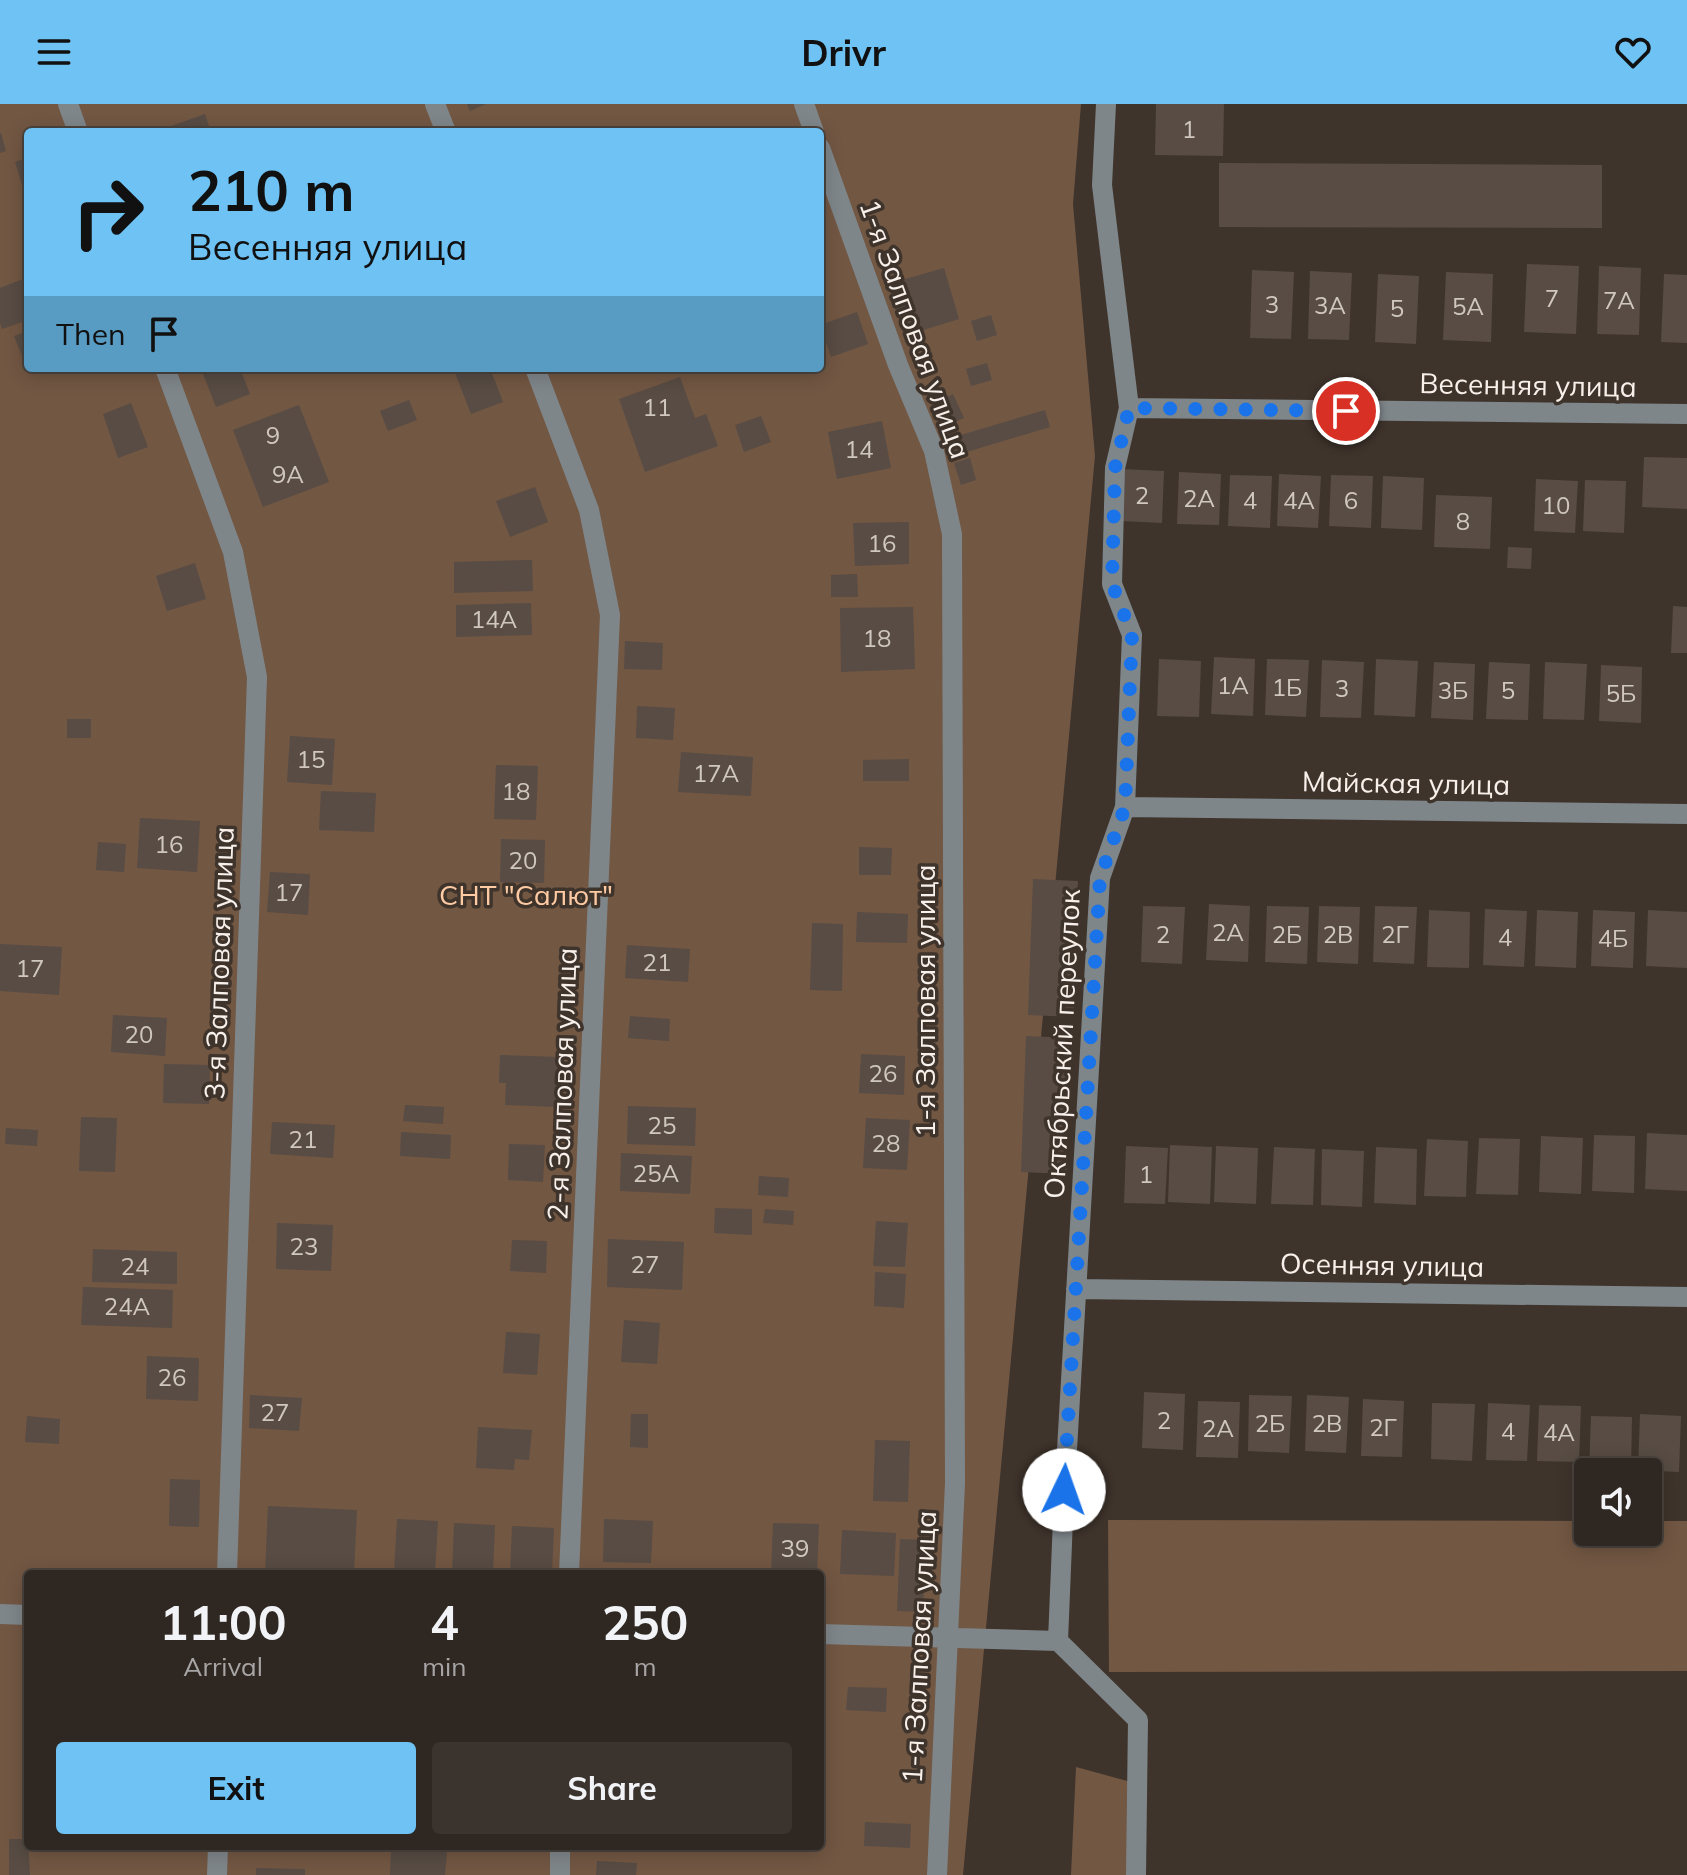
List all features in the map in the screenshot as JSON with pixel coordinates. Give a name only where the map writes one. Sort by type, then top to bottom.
[{"type":"street","points":[[68,104],[77,128]]},
{"type":"street","points":[[435,104],[444,128]]},
{"type":"street","points":[[804,104],[813,128]]},
{"type":"street","name":"Октябрьский переулок","points":[[1058,1641],[1100,878],[1125,807],[1132,635],[1112,584],[1115,468],[1129,408],[1102,185],[1106,104]]},
{"type":"street","name":"1-я Залповая улица","points":[[824,159],[898,365],[934,451],[952,534],[955,1483],[937,1875]]},
{"type":"street","name":"3-я Залповая улица","points":[[166,372],[233,552],[257,677],[227,1570]]},
{"type":"street","name":"2-я Залповая улица","points":[[537,372],[589,510],[610,615],[569,1570]]},
{"type":"street","name":"Весенняя улица","points":[[1129,408],[1687,414]]},
{"type":"street","name":"Майская улица","points":[[1125,807],[1687,814]]},
{"type":"street","name":"Осенняя улица","points":[[1076,1289],[1687,1297]]},
{"type":"street","points":[[0,1614],[24,1615]]},
{"type":"street","points":[[824,1634],[1058,1641],[1138,1720],[1136,1875]]},
{"type":"street","points":[[217,1875],[218,1850]]},
{"type":"street","points":[[560,1850],[560,1875]]},
{"type":"green space","name":"СНТ \"Салют\"","points":[[0,104],[1081,104],[1073,204],[1095,456],[963,1875],[0,1875]]},
{"type":"green space","points":[[1108,1520],[1574,1521],[1574,1546],[1662,1546],[1662,1521],[1687,1521],[1687,1671],[1109,1672]]},
{"type":"green space","points":[[1076,1767],[1131,1782],[1127,1875],[1071,1875]]},
{"type":"building","points":[[467,104],[486,104],[470,111]]},
{"type":"building","points":[[1156,104],[1224,104],[1223,156],[1155,155]]},
{"type":"building","points":[[205,114],[210,128],[165,128]]},
{"type":"building","points":[[0,134],[6,151],[0,153]]},
{"type":"building","points":[[24,159],[24,192],[15,162]]},
{"type":"building","points":[[1219,163],[1602,165],[1602,228],[1219,227]]},
{"type":"building","points":[[1527,264],[1579,266],[1576,334],[1524,332]]},
{"type":"building","points":[[1599,266],[1641,268],[1639,335],[1597,334]]},
{"type":"building","points":[[944,268],[959,319],[904,336],[888,284]]},
{"type":"building","points":[[1252,270],[1294,272],[1291,339],[1250,338]]},
{"type":"building","points":[[1310,271],[1352,273],[1349,340],[1308,339]]},
{"type":"building","points":[[1446,272],[1493,274],[1491,342],[1443,340]]},
{"type":"building","points":[[1378,274],[1419,276],[1416,344],[1375,342]]},
{"type":"building","points":[[1664,274],[1687,275],[1687,343],[1661,342]]},
{"type":"building","points":[[24,279],[24,321],[2,329],[0,288]]},
{"type":"building","points":[[857,312],[868,344],[831,357],[824,337],[824,324]]},
{"type":"building","points":[[991,315],[997,335],[977,341],[971,321]]},
{"type":"building","points":[[24,332],[24,361],[14,336]]},
{"type":"building","points":[[987,363],[992,380],[971,386],[966,369]]},
{"type":"building","points":[[242,372],[250,394],[216,407],[203,374]]},
{"type":"building","points":[[455,372],[492,372],[503,402],[471,414]]},
{"type":"building","points":[[680,377],[695,418],[706,414],[718,446],[645,472],[619,399]]},
{"type":"building","points":[[953,394],[964,418],[941,428],[931,405]]},
{"type":"building","points":[[409,400],[417,420],[388,431],[380,411]]},
{"type":"building","points":[[131,403],[148,447],[118,458],[103,414]]},
{"type":"building","points":[[299,405],[329,482],[263,507],[233,430]]},
{"type":"building","points":[[1045,410],[1050,427],[950,457],[944,440]]},
{"type":"building","points":[[761,416],[771,442],[744,452],[735,425]]},
{"type":"building","points":[[882,421],[891,468],[837,479],[828,432]]},
{"type":"building","points":[[1644,457],[1687,458],[1687,509],[1642,507]]},
{"type":"building","points":[[970,458],[976,480],[961,485],[954,463]]},
{"type":"building","points":[[1122,469],[1164,471],[1162,523],[1121,521]]},
{"type":"building","points":[[1179,472],[1221,474],[1219,525],[1177,524]]},
{"type":"building","points":[[1279,474],[1321,476],[1318,528],[1277,526]]},
{"type":"building","points":[[1230,475],[1272,476],[1270,528],[1228,526]]},
{"type":"building","points":[[1331,475],[1373,476],[1371,528],[1329,526]]},
{"type":"building","points":[[1383,476],[1424,478],[1422,530],[1381,528]]},
{"type":"building","points":[[1536,479],[1578,481],[1575,533],[1534,531]]},
{"type":"building","points":[[1585,480],[1626,481],[1624,533],[1583,531]]},
{"type":"building","points":[[535,487],[548,522],[510,537],[496,501]]},
{"type":"building","points":[[1436,495],[1492,497],[1490,549],[1434,547]]},
{"type":"building","points":[[909,522],[909,564],[855,566],[853,523]]},
{"type":"building","points":[[1508,547],[1532,548],[1531,569],[1507,568]]},
{"type":"building","points":[[532,560],[533,591],[454,593],[454,562]]},
{"type":"building","points":[[195,563],[206,599],[167,611],[156,576]]},
{"type":"building","points":[[857,574],[858,597],[831,597],[831,575]]},
{"type":"building","points":[[531,603],[532,635],[456,637],[456,605]]},
{"type":"building","points":[[1673,606],[1687,607],[1687,653],[1671,653]]},
{"type":"building","points":[[913,607],[915,669],[841,672],[840,608]]},
{"type":"building","points":[[625,641],[663,643],[662,670],[624,669]]},
{"type":"building","points":[[1214,657],[1255,659],[1253,716],[1211,714]]},
{"type":"building","points":[[1159,659],[1201,661],[1199,717],[1157,716]]},
{"type":"building","points":[[1267,659],[1309,660],[1306,717],[1265,715]]},
{"type":"building","points":[[1376,659],[1418,661],[1415,717],[1374,715]]},
{"type":"building","points":[[1322,660],[1364,662],[1361,718],[1320,717]]},
{"type":"building","points":[[1434,662],[1475,664],[1473,720],[1431,718]]},
{"type":"building","points":[[1489,662],[1530,664],[1528,720],[1486,719]]},
{"type":"building","points":[[1545,662],[1587,664],[1584,720],[1543,719]]},
{"type":"building","points":[[1601,665],[1642,667],[1641,723],[1599,721]]},
{"type":"building","points":[[637,706],[675,708],[673,740],[636,738]]},
{"type":"building","points":[[67,719],[91,719],[91,738],[67,738]]},
{"type":"building","points":[[290,736],[335,739],[332,785],[287,782]]},
{"type":"building","points":[[681,752],[753,757],[751,796],[678,792]]},
{"type":"building","points":[[909,759],[909,781],[863,781],[863,760]]},
{"type":"building","points":[[496,765],[538,766],[536,820],[494,819]]},
{"type":"building","points":[[321,791],[376,793],[374,832],[319,830]]},
{"type":"building","points":[[140,818],[200,821],[197,872],[137,868]]},
{"type":"building","points":[[501,839],[545,840],[544,883],[500,882]]},
{"type":"building","points":[[98,842],[126,844],[124,872],[96,870]]},
{"type":"building","points":[[859,847],[892,848],[891,875],[859,875]]},
{"type":"building","points":[[270,872],[310,874],[308,915],[267,912]]},
{"type":"building","points":[[1033,879],[1078,881],[1074,1017],[1028,1015]]},
{"type":"building","points":[[1209,904],[1250,906],[1248,962],[1206,960]]},
{"type":"building","points":[[1143,906],[1185,907],[1182,964],[1141,962]]},
{"type":"building","points":[[1267,906],[1309,907],[1307,964],[1265,962]]},
{"type":"building","points":[[1319,906],[1360,907],[1358,964],[1317,962]]},
{"type":"building","points":[[1375,906],[1417,907],[1414,964],[1373,962]]},
{"type":"building","points":[[1485,909],[1527,911],[1524,967],[1483,965]]},
{"type":"building","points":[[1429,910],[1470,912],[1469,968],[1427,967]]},
{"type":"building","points":[[1537,910],[1578,912],[1576,968],[1535,966]]},
{"type":"building","points":[[1593,910],[1635,912],[1633,968],[1591,966]]},
{"type":"building","points":[[1648,910],[1687,912],[1687,968],[1646,966]]},
{"type":"building","points":[[857,912],[908,914],[907,943],[856,942]]},
{"type":"building","points":[[812,923],[843,924],[842,991],[810,990]]},
{"type":"building","points":[[0,944],[62,947],[59,995],[0,991]]},
{"type":"building","points":[[627,945],[690,949],[688,982],[625,978]]},
{"type":"building","points":[[113,1015],[167,1018],[165,1056],[111,1052]]},
{"type":"building","points":[[630,1016],[670,1019],[669,1041],[628,1038]]},
{"type":"building","points":[[1026,1036],[1072,1038],[1067,1174],[1021,1172]]},
{"type":"building","points":[[861,1054],[905,1056],[904,1095],[859,1093]]},
{"type":"building","points":[[500,1055],[558,1057],[556,1107],[505,1105],[506,1083],[499,1083]]},
{"type":"building","points":[[164,1064],[210,1065],[209,1104],[163,1103]]},
{"type":"building","points":[[405,1105],[444,1107],[443,1124],[403,1121]]},
{"type":"building","points":[[628,1106],[696,1108],[695,1146],[627,1144]]},
{"type":"building","points":[[81,1117],[117,1118],[115,1172],[79,1171]]},
{"type":"building","points":[[866,1118],[910,1120],[907,1170],[863,1168]]},
{"type":"building","points":[[272,1122],[335,1125],[333,1158],[270,1154]]},
{"type":"building","points":[[6,1128],[38,1130],[37,1146],[5,1144]]},
{"type":"building","points":[[401,1132],[451,1135],[450,1159],[400,1156]]},
{"type":"building","points":[[1647,1133],[1687,1135],[1687,1191],[1645,1189]]},
{"type":"building","points":[[1594,1135],[1635,1136],[1634,1193],[1592,1191]]},
{"type":"building","points":[[1541,1136],[1583,1138],[1581,1194],[1539,1192]]},
{"type":"building","points":[[1479,1138],[1520,1139],[1518,1195],[1476,1194]]},
{"type":"building","points":[[1427,1139],[1468,1141],[1466,1197],[1424,1196]]},
{"type":"building","points":[[509,1144],[545,1145],[543,1182],[508,1180]]},
{"type":"building","points":[[1170,1145],[1212,1147],[1210,1204],[1168,1202]]},
{"type":"building","points":[[1126,1146],[1168,1148],[1165,1204],[1124,1203]]},
{"type":"building","points":[[1216,1146],[1258,1148],[1256,1204],[1214,1202]]},
{"type":"building","points":[[1274,1147],[1315,1149],[1313,1205],[1271,1204]]},
{"type":"building","points":[[1376,1147],[1417,1149],[1416,1205],[1374,1203]]},
{"type":"building","points":[[1322,1149],[1364,1151],[1362,1207],[1321,1205]]},
{"type":"building","points":[[621,1153],[692,1156],[690,1194],[620,1191]]},
{"type":"building","points":[[759,1176],[789,1178],[788,1197],[758,1195]]},
{"type":"building","points":[[715,1208],[752,1209],[752,1235],[714,1233]]},
{"type":"building","points":[[765,1209],[794,1211],[793,1225],[763,1223]]},
{"type":"building","points":[[876,1221],[908,1223],[905,1267],[873,1266]]},
{"type":"building","points":[[277,1223],[333,1225],[331,1271],[276,1269]]},
{"type":"building","points":[[608,1239],[684,1242],[682,1290],[607,1287]]},
{"type":"building","points":[[512,1240],[547,1241],[546,1273],[510,1271]]},
{"type":"building","points":[[93,1249],[177,1252],[177,1284],[92,1282]]},
{"type":"building","points":[[875,1272],[906,1274],[904,1308],[874,1306]]},
{"type":"building","points":[[83,1287],[173,1290],[172,1328],[81,1325]]},
{"type":"building","points":[[624,1320],[660,1323],[657,1364],[621,1362]]},
{"type":"building","points":[[506,1332],[540,1334],[537,1375],[503,1373]]},
{"type":"building","points":[[147,1356],[199,1358],[198,1401],[146,1399]]},
{"type":"building","points":[[1144,1392],[1185,1394],[1183,1450],[1142,1448]]},
{"type":"building","points":[[250,1395],[302,1398],[299,1431],[249,1428]]},
{"type":"building","points":[[1249,1395],[1292,1396],[1289,1453],[1248,1451]]},
{"type":"building","points":[[1307,1395],[1349,1397],[1346,1453],[1305,1451]]},
{"type":"building","points":[[1363,1399],[1404,1401],[1402,1457],[1361,1456]]},
{"type":"building","points":[[1198,1401],[1240,1402],[1238,1458],[1196,1457]]},
{"type":"building","points":[[1432,1403],[1475,1404],[1472,1461],[1431,1459]]},
{"type":"building","points":[[1488,1403],[1530,1405],[1527,1461],[1486,1460]]},
{"type":"building","points":[[1539,1405],[1581,1406],[1579,1458],[1574,1458],[1574,1462],[1537,1461]]},
{"type":"building","points":[[631,1414],[648,1414],[648,1448],[630,1447]]},
{"type":"building","points":[[1640,1414],[1681,1416],[1679,1472],[1662,1471],[1662,1458],[1638,1458]]},
{"type":"building","points":[[27,1416],[60,1419],[59,1444],[25,1442]]},
{"type":"building","points":[[1591,1416],[1632,1417],[1631,1458],[1590,1458]]},
{"type":"building","points":[[478,1427],[532,1430],[529,1460],[515,1459],[514,1470],[476,1468]]},
{"type":"building","points":[[875,1440],[910,1441],[908,1502],[873,1501]]},
{"type":"building","points":[[170,1479],[200,1480],[199,1527],[169,1526]]},
{"type":"building","points":[[268,1506],[357,1510],[354,1570],[265,1570]]},
{"type":"building","points":[[397,1519],[438,1521],[435,1570],[394,1570]]},
{"type":"building","points":[[604,1519],[653,1521],[651,1563],[603,1562]]},
{"type":"building","points":[[454,1523],[495,1525],[493,1570],[452,1570]]},
{"type":"building","points":[[773,1523],[819,1524],[817,1570],[771,1570]]},
{"type":"building","points":[[512,1526],[554,1528],[552,1570],[510,1570]]},
{"type":"building","points":[[842,1530],[896,1533],[894,1576],[840,1574]]},
{"type":"building","points":[[900,1539],[926,1540],[923,1612],[897,1611]]},
{"type":"building","points":[[848,1687],[887,1688],[886,1712],[846,1710]]},
{"type":"building","points":[[865,1822],[911,1824],[910,1848],[864,1846]]},
{"type":"building","points":[[9,1839],[24,1839],[24,1850],[29,1850],[30,1875],[9,1875]]},
{"type":"building","points":[[391,1850],[447,1852],[445,1875],[390,1875]]},
{"type":"building","points":[[597,1861],[637,1863],[636,1875],[596,1875]]},
{"type":"building","points":[[256,1868],[305,1869],[305,1875],[256,1875]]},
{"type":"route","points":[[1064,1490],[1100,878],[1125,807],[1132,635],[1112,584],[1115,468],[1129,408],[1346,411]]}]
